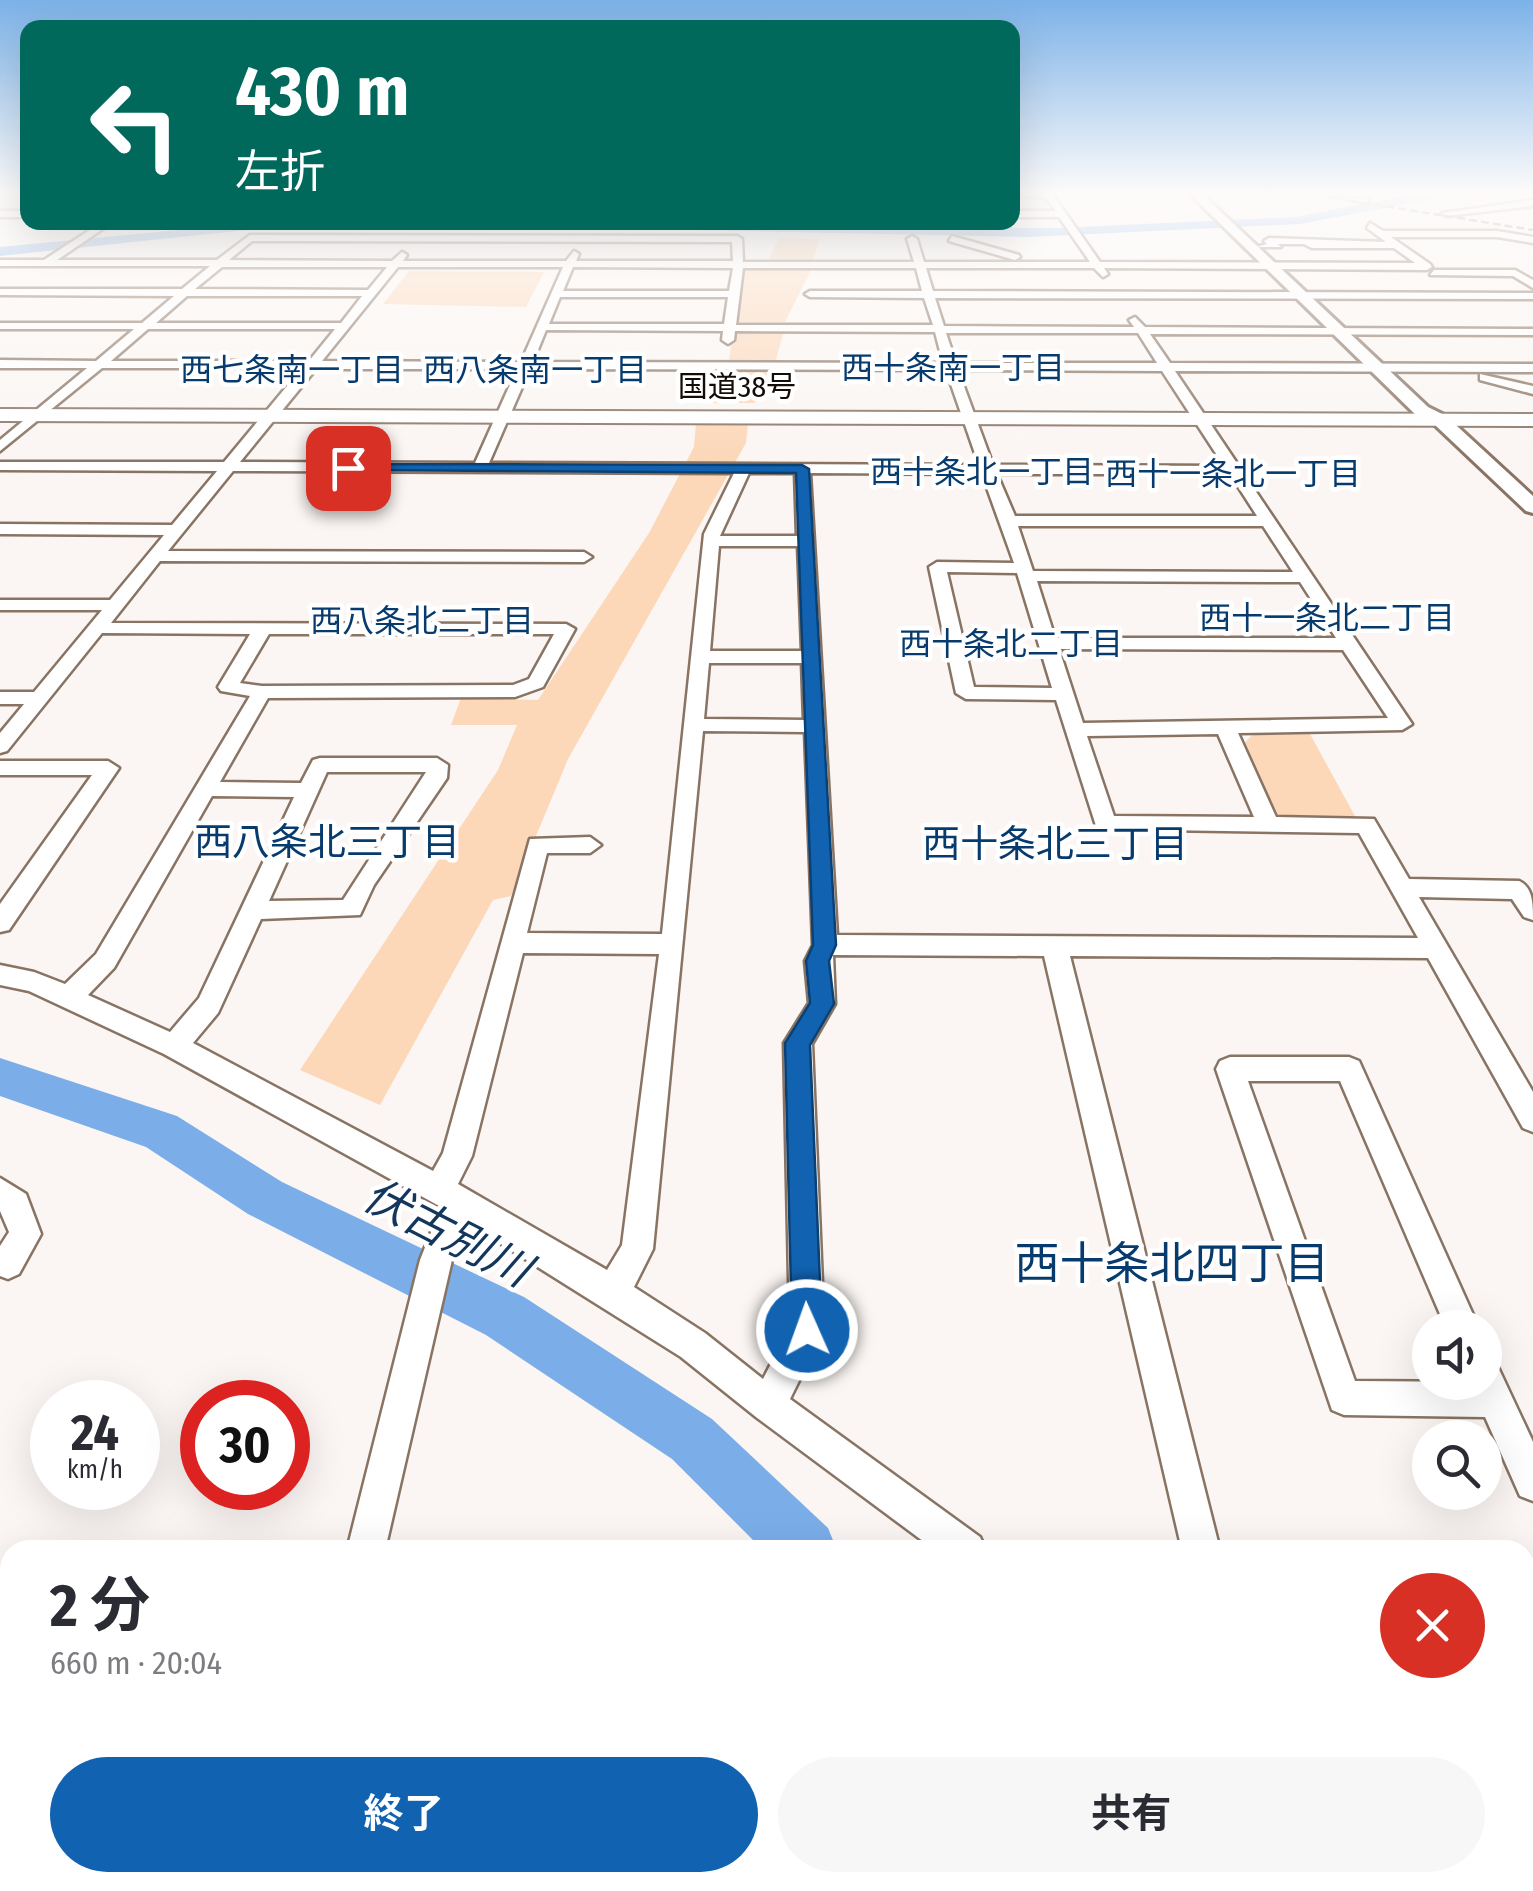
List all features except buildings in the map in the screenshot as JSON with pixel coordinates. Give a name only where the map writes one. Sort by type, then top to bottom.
[{"type":"highway","name":"国道38号","points":[[0,411],[1199,415],[1533,412]]},
{"type":"highway","name":"国道38号","points":[[1434,414],[1533,420]]},
{"type":"main road","points":[[1295,283],[1344,330],[1390,364]]},
{"type":"main road","points":[[1344,330],[1375,348],[1434,414],[1533,507]]},
{"type":"street","points":[[0,447],[197,283]]},
{"type":"street","points":[[0,746],[379,283]]},
{"type":"street","points":[[480,468],[561,283]]},
{"type":"street","points":[[724,366],[735,283]]},
{"type":"street","points":[[924,283],[966,414],[1009,521],[1104,824],[1366,825],[1433,948],[1522,1079],[1533,1118]]},
{"type":"street","points":[[1075,730],[1402,724],[1237,470],[1109,283]]},
{"type":"street","points":[[1128,283],[1153,289],[1158,296]]},
{"type":"street","points":[[1448,283],[1533,344]]},
{"type":"street","points":[[0,292],[371,293]]},
{"type":"street","points":[[556,294],[734,294]]},
{"type":"street","points":[[810,294],[1533,296]]},
{"type":"street","points":[[1197,296],[1203,302],[1238,311]]},
{"type":"street","points":[[1255,316],[1273,320],[1282,329]]},
{"type":"street","points":[[0,326],[344,326]]},
{"type":"street","points":[[542,327],[1533,332]]},
{"type":"street","points":[[0,364],[952,368],[1390,364],[1533,368]]},
{"type":"street","points":[[1472,368],[1484,377],[1533,390]]},
{"type":"street","points":[[0,466],[1237,470]]},
{"type":"street","points":[[612,1292],[638,1248],[673,944],[711,541],[743,469]]},
{"type":"street","points":[[768,1405],[807,1330],[798,1043],[822,1004],[818,961],[825,945],[802,469]]},
{"type":"street","points":[[1009,521],[1268,520]]},
{"type":"street","points":[[0,530],[176,530]]},
{"type":"street","points":[[711,541],[807,541]]},
{"type":"street","points":[[155,556],[584,557]]},
{"type":"street","points":[[1062,694],[966,694],[936,567],[1306,578]]},
{"type":"street","points":[[0,605],[114,605]]},
{"type":"street","points":[[94,628],[263,628],[566,628],[536,684],[516,692],[262,692],[228,687],[263,628]]},
{"type":"street","points":[[1046,642],[1350,644]]},
{"type":"street","points":[[701,657],[814,657]]},
{"type":"street","points":[[69,996],[105,961],[262,692]]},
{"type":"street","points":[[0,698],[38,698]]},
{"type":"street","points":[[694,726],[817,726]]},
{"type":"street","points":[[1226,729],[1268,824]]},
{"type":"street","points":[[174,1046],[208,1005],[320,764],[437,765],[436,778],[364,882],[351,910],[253,910]]},
{"type":"street","points":[[0,768],[108,768],[0,923]]},
{"type":"street","points":[[206,789],[308,790]]},
{"type":"street","points":[[368,1540],[457,1156],[538,846],[590,846]]},
{"type":"street","points":[[1401,888],[1519,890],[1533,911]]},
{"type":"street","points":[[512,943],[673,944]]},
{"type":"street","points":[[825,945],[1433,948]]},
{"type":"street","points":[[1055,948],[1198,1540]]},
{"type":"street","points":[[0,975],[34,982],[69,996],[174,1046],[448,1196],[612,1292],[692,1344],[768,1405],[953,1540]]},
{"type":"street","points":[[1412,1393],[1344,1398],[1230,1069],[1349,1069],[1455,1310]]},
{"type":"street","points":[[0,1192],[15,1204],[24,1234],[3,1268]]},
{"type":"street","points":[[1495,1400],[1533,1483]]},
{"type":"shaded area","points":[[399,283],[538,283],[526,307],[383,304]]},
{"type":"shaded area","points":[[742,283],[804,283],[785,322],[735,322]]},
{"type":"shaded area","points":[[732,333],[783,334],[775,363],[729,363]]},
{"type":"shaded area","points":[[727,370],[769,370],[755,403],[712,403]]},
{"type":"shaded area","points":[[696,423],[748,424],[746,443],[568,759],[511,896],[493,900],[380,1105],[300,1070],[498,770],[517,725],[451,725],[461,698],[538,700],[649,533],[694,447]]},
{"type":"shaded area","points":[[1310,734],[1356,818],[1278,818],[1242,746],[1252,735]]},
{"type":"waterway","name":"伏古別川","points":[[0,1077],[161,1131],[265,1198],[505,1316],[692,1439],[796,1540]]},
{"type":"district","name":"西十条南一丁目","points":[[953,368]]},
{"type":"district","name":"西七条南一丁目","points":[[292,370]]},
{"type":"district","name":"西八条南一丁目","points":[[535,370]]},
{"type":"district","name":"西十条北一丁目","points":[[982,472]]},
{"type":"district","name":"西十一条北一丁目","points":[[1233,474]]},
{"type":"district","name":"西十一条北二丁目","points":[[1327,618]]},
{"type":"district","name":"西八条北二丁目","points":[[422,621]]},
{"type":"district","name":"西十条北二丁目","points":[[1011,644]]},
{"type":"district","name":"西八条北三丁目","points":[[327,842]]},
{"type":"district","name":"西十条北三丁目","points":[[1055,844]]},
{"type":"district","name":"西十条北四丁目","points":[[1172,1264]]},
{"type":"route","points":[[348,468],[802,469],[825,945],[818,961],[822,1004],[798,1043],[807,1330]]}]
